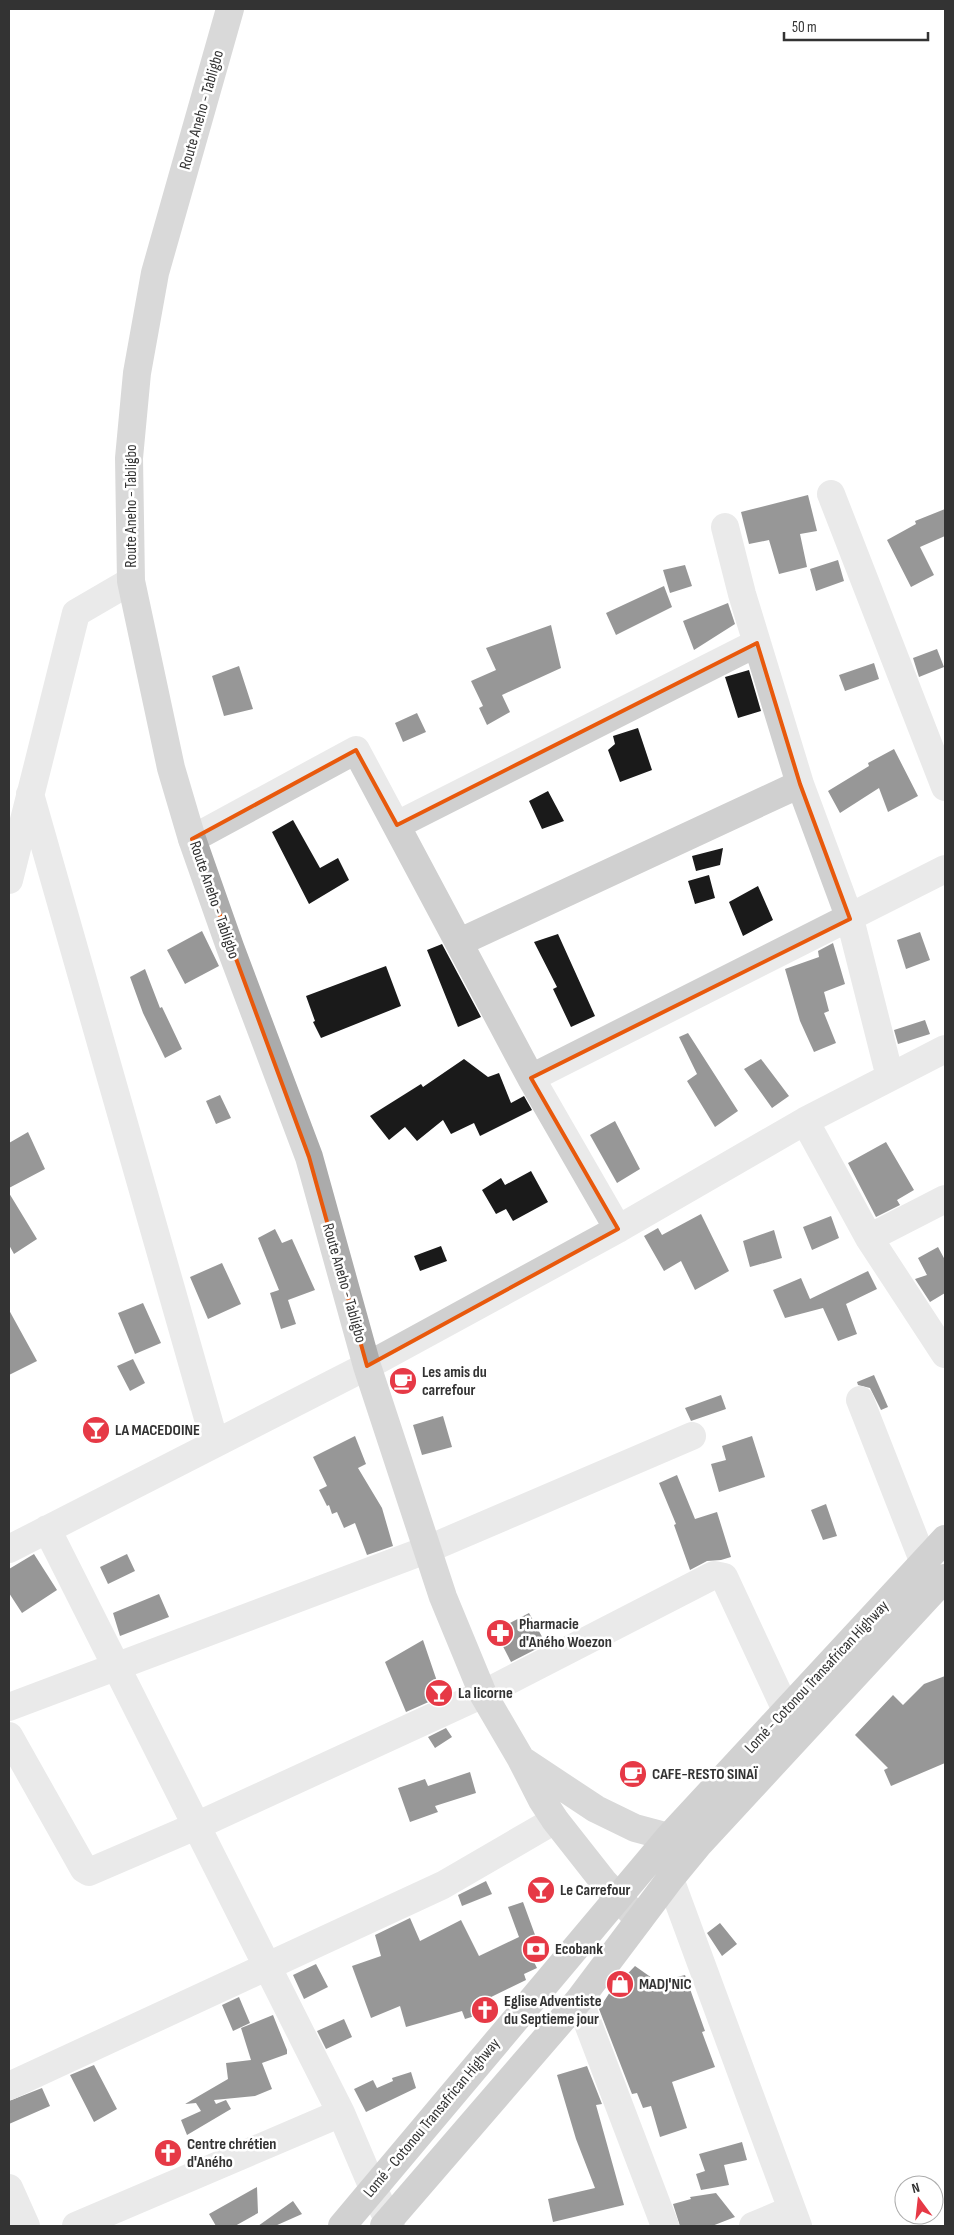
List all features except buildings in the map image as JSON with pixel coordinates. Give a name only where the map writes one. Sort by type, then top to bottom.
[{"type":"highway","points":[[388,2225],[579,2000],[670,1879],[698,1845],[935,1571],[945,1539]]},
{"type":"highway","name":"Lomé - Cotonou Transafrican Highway","points":[[342,2226],[372,2188],[669,1838],[786,1710],[935,1571]]},
{"type":"main road","name":"Route Aneho - Tabligbo","points":[[229,11],[155,273],[137,372],[129,458],[131,581],[171,768],[192,839],[230,947],[309,1157],[367,1366],[426,1550],[462,1647],[483,1694],[522,1759],[555,1820],[618,1898],[639,1920]]},
{"type":"main road","points":[[522,1759],[596,1809],[635,1828],[698,1845]]},
{"type":"street","points":[[831,494],[945,787]]},
{"type":"street","points":[[725,527],[757,643],[800,784],[850,919],[890,1077]]},
{"type":"street","points":[[9,880],[76,613],[131,581]]},
{"type":"street","points":[[397,825],[757,643]]},
{"type":"street","points":[[192,839],[356,750],[460,942],[530,1078],[618,1229]]},
{"type":"street","points":[[460,942],[800,784]]},
{"type":"street","points":[[30,794],[215,1443]]},
{"type":"street","points":[[530,1078],[850,919],[945,869]]},
{"type":"street","points":[[9,1549],[367,1366],[618,1229],[804,1120],[945,1049]]},
{"type":"street","points":[[804,1120],[870,1238],[945,1354]]},
{"type":"street","points":[[870,1238],[945,1199]]},
{"type":"street","points":[[860,1400],[935,1571]]},
{"type":"street","points":[[9,1707],[426,1550],[692,1436]]},
{"type":"street","points":[[47,1529],[341,2112],[388,2225]]},
{"type":"street","points":[[9,1736],[84,1869],[89,1872],[196,1826],[483,1694],[714,1575],[724,1577],[786,1710]]},
{"type":"street","points":[[9,2086],[443,1885],[555,1820]]},
{"type":"street","points":[[670,1879],[794,2218],[753,2226]]},
{"type":"street","points":[[579,2000],[665,2226]]},
{"type":"street","points":[[76,2226],[341,2112]]},
{"type":"street","points":[[9,2188],[26,2226]]},
{"type":"highlighted area","points":[[757,643],[800,784],[850,919],[531,1078],[618,1229],[367,1366],[309,1157],[192,839],[356,750],[397,825]]},
{"type":"place","name":"Les amis du carrefour","points":[[403,1381]]},
{"type":"place","name":"LA MACEDOINE","points":[[96,1430]]},
{"type":"place","name":"Pharmacie d'Aného Woezon","points":[[500,1633]]},
{"type":"place","name":"La licorne","points":[[439,1693]]},
{"type":"place","name":"CAFE-RESTO SINAÏ","points":[[633,1774]]},
{"type":"place","name":"Le Carrefour","points":[[541,1890]]},
{"type":"place","name":"Ecobank","points":[[536,1949]]},
{"type":"place","name":"MADJ'NIC","points":[[620,1984]]},
{"type":"place","name":"Eglise Adventiste du Septieme jour","points":[[485,2010]]},
{"type":"place","name":"Centre chrétien d'Aného","points":[[168,2153]]}]
